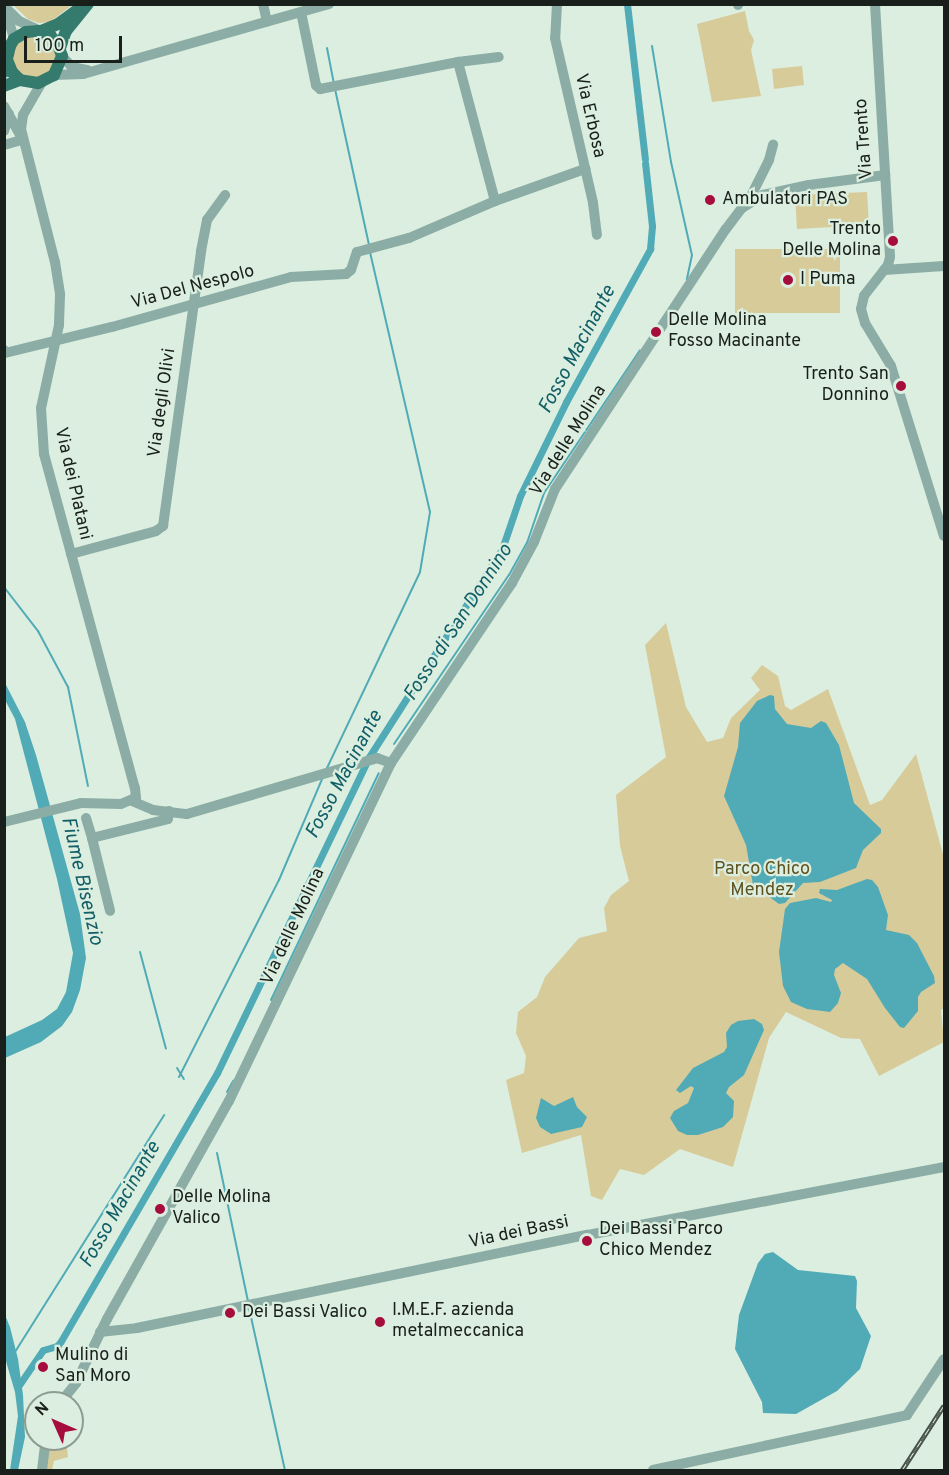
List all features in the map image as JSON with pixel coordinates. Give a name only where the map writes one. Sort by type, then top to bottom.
[{"type":"main road","points":[[22,81],[6,67],[14,39],[26,32],[40,31],[63,21],[86,4]]},
{"type":"main road","points":[[4,86],[22,81],[42,82],[54,75],[66,31],[86,4]]},
{"type":"main road","points":[[40,31],[50,36],[61,52]]},
{"type":"street","points":[[263,4],[267,21]]},
{"type":"street","points":[[54,75],[79,75],[329,4]]},
{"type":"street","name":"Via Erbosa","points":[[557,4],[555,38],[585,169],[597,235]]},
{"type":"street","name":"Via Trento","points":[[875,4],[890,257],[884,270],[864,296],[861,309],[862,316],[891,366],[945,536]]},
{"type":"street","points":[[4,8],[19,21],[40,31]]},
{"type":"street","points":[[4,8],[14,39]]},
{"type":"street","points":[[301,12],[316,85],[322,90],[499,57]]},
{"type":"street","points":[[61,52],[75,68],[94,70]]},
{"type":"street","points":[[458,63],[495,201],[585,169]]},
{"type":"street","name":"Via dei Platani","points":[[22,81],[28,103]]},
{"type":"street","name":"Via dei Platani","points":[[42,82],[28,103],[21,122],[22,140],[59,283],[60,320],[42,398],[41,428],[45,459],[135,788],[134,800]]},
{"type":"street","points":[[4,131],[7,110]]},
{"type":"street","name":"Via dei Platani","points":[[7,110],[22,140]]},
{"type":"street","points":[[4,145],[22,140]]},
{"type":"street","name":"Via delle Molina","points":[[70,1391],[229,1101],[391,763],[512,583],[534,542],[555,489],[726,229],[748,202],[769,160],[773,145]]},
{"type":"street","points":[[748,202],[763,195],[809,185],[885,175]]},
{"type":"street","name":"Via degli Olivi","points":[[71,554],[162,528],[205,226],[212,210],[225,195]]},
{"type":"street","name":"Via Del Nespolo","points":[[4,350],[5,353],[57,340],[194,305],[291,277],[339,276],[350,271],[355,254],[359,251],[416,235],[495,201]]},
{"type":"street","points":[[884,270],[945,266]]},
{"type":"street","points":[[4,822],[81,803],[121,804],[134,800],[169,811],[232,795],[254,796],[371,760],[382,759],[391,763]]},
{"type":"street","points":[[92,838],[168,819],[169,811]]},
{"type":"street","points":[[86,818],[110,911]]},
{"type":"street","name":"Via dei Bassi","points":[[100,1332],[137,1328],[588,1235],[945,1167]]},
{"type":"street","points":[[653,1470],[907,1414],[945,1359]]},
{"type":"street","points":[[42,1470],[44,1451]]},
{"type":"green space","points":[[13,5],[72,5],[50,22],[39,23],[28,19]]},
{"type":"green space","points":[[745,11],[749,31],[754,40],[751,50],[761,96],[712,102],[697,24]]},
{"type":"green space","points":[[34,36],[49,42],[55,57],[49,72],[34,78],[19,72],[13,57],[19,42]]},
{"type":"green space","points":[[802,66],[804,85],[774,89],[772,69]]},
{"type":"green space","points":[[867,192],[869,225],[797,229],[795,195]]},
{"type":"green space","points":[[735,249],[840,249],[840,313],[735,313]]},
{"type":"green space","name":"Parco Chico Mendez","points":[[666,623],[686,707],[707,742],[723,738],[731,718],[760,690],[751,678],[762,665],[778,676],[785,706],[791,710],[828,689],[870,805],[882,800],[916,754],[944,858],[944,1008],[941,1010],[944,1042],[879,1076],[860,1039],[841,1038],[786,1012],[769,1038],[733,1167],[680,1149],[644,1175],[620,1169],[602,1200],[591,1196],[581,1135],[522,1153],[506,1080],[524,1073],[526,1056],[516,1033],[518,1012],[537,997],[545,977],[579,938],[607,931],[604,908],[611,895],[629,881],[620,846],[616,795],[666,757],[645,645]]},
{"type":"green space","points":[[48,1451],[67,1451],[68,1457],[54,1461],[52,1470],[45,1470]]},
{"type":"water","points":[[4,681],[25,722],[36,755],[80,914],[86,958],[80,990],[72,1012],[62,1026],[41,1042],[5,1058],[5,1037],[42,1020],[57,1009],[66,992],[73,953],[57,879],[15,719],[5,700]]},
{"type":"water","points":[[770,695],[774,696],[775,709],[787,724],[811,728],[821,721],[826,723],[839,745],[854,803],[881,829],[881,833],[863,850],[856,868],[820,882],[803,883],[785,903],[779,904],[753,885],[746,845],[724,796],[738,747],[740,723],[757,701]]},
{"type":"water","points":[[867,879],[872,880],[878,887],[888,915],[886,930],[909,935],[917,943],[934,976],[935,983],[921,992],[918,997],[918,1011],[904,1028],[900,1027],[885,1008],[867,979],[843,963],[835,969],[834,975],[841,993],[838,1003],[830,1012],[807,1009],[791,1002],[783,986],[779,952],[785,909],[790,903],[816,898],[831,902],[832,900],[819,893],[820,889],[837,890]]},
{"type":"water","points":[[754,1019],[762,1024],[764,1030],[744,1075],[729,1087],[726,1093],[734,1101],[733,1117],[723,1127],[698,1135],[687,1135],[678,1131],[670,1118],[674,1111],[688,1103],[694,1088],[691,1086],[680,1093],[676,1090],[693,1068],[724,1052],[727,1047],[726,1033],[731,1025],[738,1021]]},
{"type":"water","points":[[573,1097],[577,1107],[587,1117],[582,1127],[551,1134],[540,1127],[536,1118],[541,1098],[554,1106]]},
{"type":"water","points":[[773,1252],[798,1270],[855,1276],[857,1281],[856,1308],[871,1336],[860,1369],[837,1391],[796,1414],[763,1413],[762,1402],[735,1349],[739,1315],[758,1263],[765,1254]]},
{"type":"water","points":[[5,1315],[18,1359],[23,1395],[24,1442],[18,1470],[10,1470],[18,1416],[15,1392],[5,1358]]},
{"type":"waterway","name":"Fosso Macinante","points":[[627,4],[645,159]]},
{"type":"waterway","name":"Fosso di San Donnino","points":[[652,46],[671,162],[692,255],[687,279]]},
{"type":"waterway","points":[[327,48],[334,84]]},
{"type":"waterway","points":[[335,89],[369,245]]},
{"type":"waterway","name":"Fosso Macinante","points":[[19,1385],[43,1350],[57,1346],[61,1341],[217,1073],[369,757],[502,549],[520,496],[566,402],[650,249],[652,226],[645,163]]},
{"type":"waterway","points":[[327,768],[420,572],[430,512],[370,253]]},
{"type":"waterway","name":"Fosso di San Donnino","points":[[394,744],[509,575],[527,543],[544,493],[640,350]]},
{"type":"waterway","points":[[4,587],[38,631],[68,687],[88,786]]},
{"type":"waterway","name":"Fosso di San Donnino","points":[[271,1000],[379,773]]},
{"type":"waterway","points":[[179,1077],[279,880],[322,779]]},
{"type":"waterway","points":[[140,952],[166,1049]]},
{"type":"waterway","points":[[177,1068],[184,1079]]},
{"type":"waterway","name":"Fosso di San Donnino","points":[[227,1092],[233,1081]]},
{"type":"waterway","points":[[15,1352],[164,1115]]},
{"type":"waterway","points":[[217,1153],[248,1302]]},
{"type":"waterway","points":[[249,1308],[285,1470]]},
{"type":"railway","points":[[902,1470],[944,1405]]},
{"type":"place","name":"Ambulatori PAS","points":[[710,200]]},
{"type":"place","name":"Trento Delle Molina","points":[[893,241]]},
{"type":"place","name":"I Puma","points":[[788,280]]},
{"type":"place","name":"Delle Molina Fosso Macinante","points":[[656,332]]},
{"type":"place","name":"Trento San Donnino","points":[[901,386]]},
{"type":"place","name":"Delle Molina Valico","points":[[160,1209]]},
{"type":"place","name":"Dei Bassi Parco Chico Mendez","points":[[587,1241]]},
{"type":"place","name":"Dei Bassi Valico","points":[[230,1313]]},
{"type":"place","name":"I.M.E.F. azienda metalmeccanica","points":[[380,1322]]},
{"type":"place","name":"Mulino di San Moro","points":[[43,1367]]},
{"type":"water label","name":"Fiume Bisenzio","points":[[81,881]]}]
